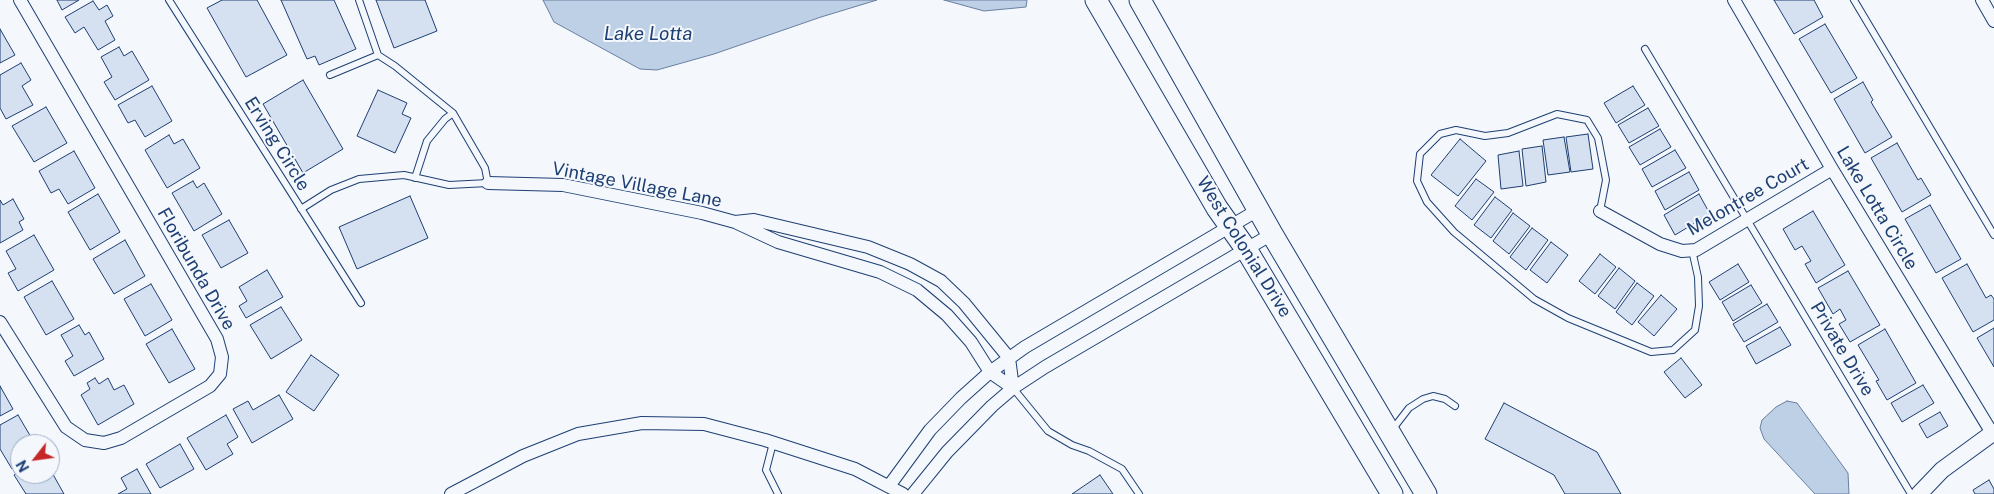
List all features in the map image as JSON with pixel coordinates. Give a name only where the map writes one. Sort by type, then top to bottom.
[{"type":"highway","name":"West Colonial Drive","points":[[1096,0],[1212,199],[1246,249],[1392,494]]},
{"type":"highway","name":"West Colonial Drive","points":[[1140,0],[1258,210],[1426,494]]},
{"type":"street","name":"Floribunda Drive","points":[[0,322],[66,426],[85,440],[104,443],[121,438],[210,386],[220,374],[222,357],[217,339],[20,0]]},
{"type":"street","name":"Lake Lotta Circle","points":[[1734,0],[1832,169],[1993,433]]},
{"type":"street","points":[[1982,0],[1994,20]]},
{"type":"street","name":"Melontree Court","points":[[1600,211],[1660,244],[1682,252],[1692,250],[1747,220],[1832,169]]},
{"type":"street","name":"Vintage Village Lane","points":[[488,183],[563,185],[702,213],[735,222],[778,242],[880,272],[917,290],[947,315],[971,342],[990,372],[1013,388]]},
{"type":"street","points":[[889,486],[930,430],[990,372],[1025,347],[1258,210]]},
{"type":"street","name":"Vintage Village Lane","points":[[735,222],[754,220],[790,227],[868,247],[910,264],[941,281],[964,302],[1009,358]]},
{"type":"street","points":[[914,494],[947,452],[992,406],[1013,388],[1044,367],[1272,234]]},
{"type":"street","points":[[1009,358],[1013,388]]},
{"type":"street","points":[[451,494],[523,456],[571,436],[637,423],[704,424],[855,469],[903,494]]},
{"type":"street","points":[[1919,494],[1942,470],[1993,433]]},
{"type":"lane","name":"Erving Circle","points":[[169,0],[361,303]]},
{"type":"lane","points":[[359,0],[378,55],[395,66],[453,113],[485,168],[488,183]]},
{"type":"lane","points":[[1854,0],[1994,235]]},
{"type":"lane","name":"Private Drive","points":[[1645,49],[1912,494]]},
{"type":"lane","points":[[330,75],[378,55]]},
{"type":"lane","points":[[415,178],[427,141],[444,119],[453,113]]},
{"type":"lane","points":[[1600,211],[1606,180],[1598,138],[1587,120],[1557,114],[1508,133],[1485,136],[1456,130],[1440,134],[1420,154],[1417,181],[1427,202],[1454,232],[1534,298],[1568,318],[1651,352],[1673,350],[1695,330],[1699,306],[1698,277],[1692,250]]},
{"type":"lane","name":"Vintage Village Lane","points":[[301,209],[330,190],[359,179],[404,175],[449,185],[488,183]]},
{"type":"lane","points":[[1013,388],[1048,431],[1122,469],[1139,494]]},
{"type":"lane","points":[[1390,433],[1410,408],[1423,399],[1433,396],[1445,399],[1455,406]]},
{"type":"lane","points":[[772,443],[766,470],[778,494]]},
{"type":"water","name":"Lake Lotta","points":[[543,0],[877,0],[714,54],[657,70],[640,69],[554,22]]},
{"type":"water","points":[[944,0],[1027,0],[1026,7],[984,11]]},
{"type":"water","points":[[1787,401],[1797,403],[1848,473],[1849,494],[1815,494],[1764,439],[1760,428],[1762,420],[1776,407]]},
{"type":"building","points":[[57,0],[79,0],[62,10]]},
{"type":"building","points":[[222,0],[257,0],[287,55],[246,77],[207,8]]},
{"type":"building","points":[[281,0],[334,0],[356,49],[319,65],[315,56],[307,59]]},
{"type":"building","points":[[376,0],[425,0],[437,31],[394,48]]},
{"type":"building","points":[[1774,0],[1814,0],[1823,17],[1794,34]]},
{"type":"building","points":[[93,1],[99,10],[107,5],[113,16],[105,21],[115,40],[98,50],[84,27],[75,33],[65,17]]},
{"type":"building","points":[[1825,24],[1857,78],[1831,93],[1799,39]]},
{"type":"building","points":[[0,29],[15,55],[0,63]]},
{"type":"building","points":[[119,47],[124,56],[132,51],[149,80],[115,100],[104,82],[112,77],[101,57]]},
{"type":"building","points":[[21,63],[31,80],[22,86],[33,105],[6,119],[0,108],[0,75]]},
{"type":"building","points":[[303,80],[343,149],[303,173],[263,104]]},
{"type":"building","points":[[1863,82],[1873,100],[1871,102],[1892,137],[1865,153],[1834,99]]},
{"type":"building","points":[[152,86],[172,121],[145,137],[135,120],[128,123],[118,105]]},
{"type":"building","points":[[1633,86],[1645,105],[1616,123],[1604,103]]},
{"type":"building","points":[[378,90],[407,103],[402,114],[411,118],[395,153],[357,136]]},
{"type":"building","points":[[46,107],[67,143],[34,162],[12,126]]},
{"type":"building","points":[[1648,108],[1659,126],[1629,143],[1618,125]]},
{"type":"building","points":[[1660,129],[1671,147],[1640,165],[1629,147]]},
{"type":"building","points":[[1588,134],[1593,169],[1571,172],[1566,137]]},
{"type":"building","points":[[169,135],[174,144],[183,139],[200,168],[167,188],[145,150]]},
{"type":"building","points":[[1564,137],[1570,172],[1548,175],[1543,140]]},
{"type":"building","points":[[1460,139],[1486,161],[1458,196],[1431,175]]},
{"type":"building","points":[[1897,143],[1918,180],[1921,178],[1931,195],[1902,212],[1871,158]]},
{"type":"building","points":[[1542,146],[1546,182],[1526,186],[1522,149]]},
{"type":"building","points":[[1675,150],[1686,168],[1652,187],[1642,169]]},
{"type":"building","points":[[74,151],[95,188],[68,204],[59,189],[51,193],[39,171]]},
{"type":"building","points":[[1519,151],[1523,186],[1501,189],[1498,155]]},
{"type":"building","points":[[1689,172],[1699,190],[1665,210],[1655,191]]},
{"type":"building","points":[[1476,179],[1494,192],[1472,220],[1455,206]]},
{"type":"building","points":[[193,181],[197,188],[204,183],[222,214],[194,231],[172,193]]},
{"type":"building","points":[[98,194],[120,232],[90,250],[68,212]]},
{"type":"building","points":[[1699,194],[1710,214],[1675,235],[1664,215]]},
{"type":"building","points":[[410,196],[428,238],[357,269],[339,227]]},
{"type":"building","points":[[1495,197],[1512,210],[1491,238],[1474,225]]},
{"type":"building","points":[[13,199],[24,219],[19,222],[23,230],[0,243],[0,200],[3,205]]},
{"type":"building","points":[[1930,205],[1961,259],[1936,273],[1905,219]]},
{"type":"building","points":[[1813,211],[1845,265],[1816,283],[1805,264],[1811,261],[1802,246],[1795,250],[1783,229]]},
{"type":"building","points":[[1513,213],[1530,226],[1509,254],[1493,241]]},
{"type":"building","points":[[229,220],[248,253],[221,268],[202,235]]},
{"type":"building","points":[[1532,228],[1548,240],[1526,270],[1510,257]]},
{"type":"building","points":[[34,235],[54,270],[18,291],[8,273],[16,269],[6,251]]},
{"type":"building","points":[[125,240],[145,276],[114,294],[93,259]]},
{"type":"building","points":[[1551,242],[1568,255],[1547,283],[1530,270]]},
{"type":"building","points":[[1600,254],[1616,267],[1595,294],[1579,281]]},
{"type":"building","points":[[1738,264],[1749,282],[1720,300],[1709,282]]},
{"type":"building","points":[[1967,264],[1986,298],[1991,295],[1994,299],[1994,320],[1973,332],[1942,278]]},
{"type":"building","points":[[1619,268],[1635,281],[1615,309],[1598,296]]},
{"type":"building","points":[[267,270],[283,297],[246,318],[239,306],[247,301],[239,287]]},
{"type":"building","points":[[1848,271],[1880,325],[1850,342],[1839,324],[1846,320],[1840,309],[1833,314],[1818,288]]},
{"type":"building","points":[[52,281],[74,319],[46,335],[24,297]]},
{"type":"building","points":[[1637,283],[1654,296],[1632,325],[1616,312]]},
{"type":"building","points":[[151,284],[172,320],[145,336],[124,299]]},
{"type":"building","points":[[1751,285],[1762,303],[1733,321],[1722,302]]},
{"type":"building","points":[[1661,295],[1677,309],[1654,336],[1638,322]]},
{"type":"building","points":[[1767,304],[1778,322],[1744,342],[1733,324]]},
{"type":"building","points":[[281,307],[302,340],[271,359],[250,325]]},
{"type":"building","points":[[79,325],[85,335],[89,332],[104,359],[74,376],[65,361],[73,356],[61,335]]},
{"type":"building","points":[[1780,327],[1791,345],[1756,364],[1746,346]]},
{"type":"building","points":[[1994,328],[1994,367],[1977,338]]},
{"type":"building","points":[[172,329],[195,369],[169,383],[146,344]]},
{"type":"building","points":[[1885,329],[1916,383],[1887,400],[1876,381],[1879,380],[1858,345]]},
{"type":"building","points":[[311,355],[339,375],[314,411],[286,392]]},
{"type":"building","points":[[1681,358],[1702,385],[1685,398],[1664,372]]},
{"type":"building","points":[[95,378],[99,384],[108,378],[114,390],[124,385],[134,404],[98,425],[81,395],[90,389],[87,383]]},
{"type":"building","points":[[1923,385],[1934,403],[1902,422],[1891,403]]},
{"type":"building","points":[[0,386],[13,409],[0,416]]},
{"type":"building","points":[[279,395],[293,419],[252,443],[233,409],[248,401],[253,410]]},
{"type":"building","points":[[1504,403],[1597,452],[1621,494],[1565,494],[1554,475],[1485,439]]},
{"type":"building","points":[[1940,412],[1948,426],[1927,438],[1919,424]]},
{"type":"building","points":[[18,415],[29,434],[10,434],[10,466],[0,449],[0,425]]},
{"type":"building","points":[[226,415],[238,437],[227,444],[233,454],[206,470],[187,438]]},
{"type":"building","points":[[180,444],[194,469],[160,488],[146,464]]},
{"type":"building","points":[[137,469],[151,494],[118,494],[127,489],[121,478]]},
{"type":"building","points":[[1100,475],[1113,494],[1072,494]]},
{"type":"building","points":[[1989,480],[1994,489],[1994,494],[1975,494],[1973,490]]},
{"type":"building","points":[[20,484],[58,484],[64,494],[26,494]]}]
